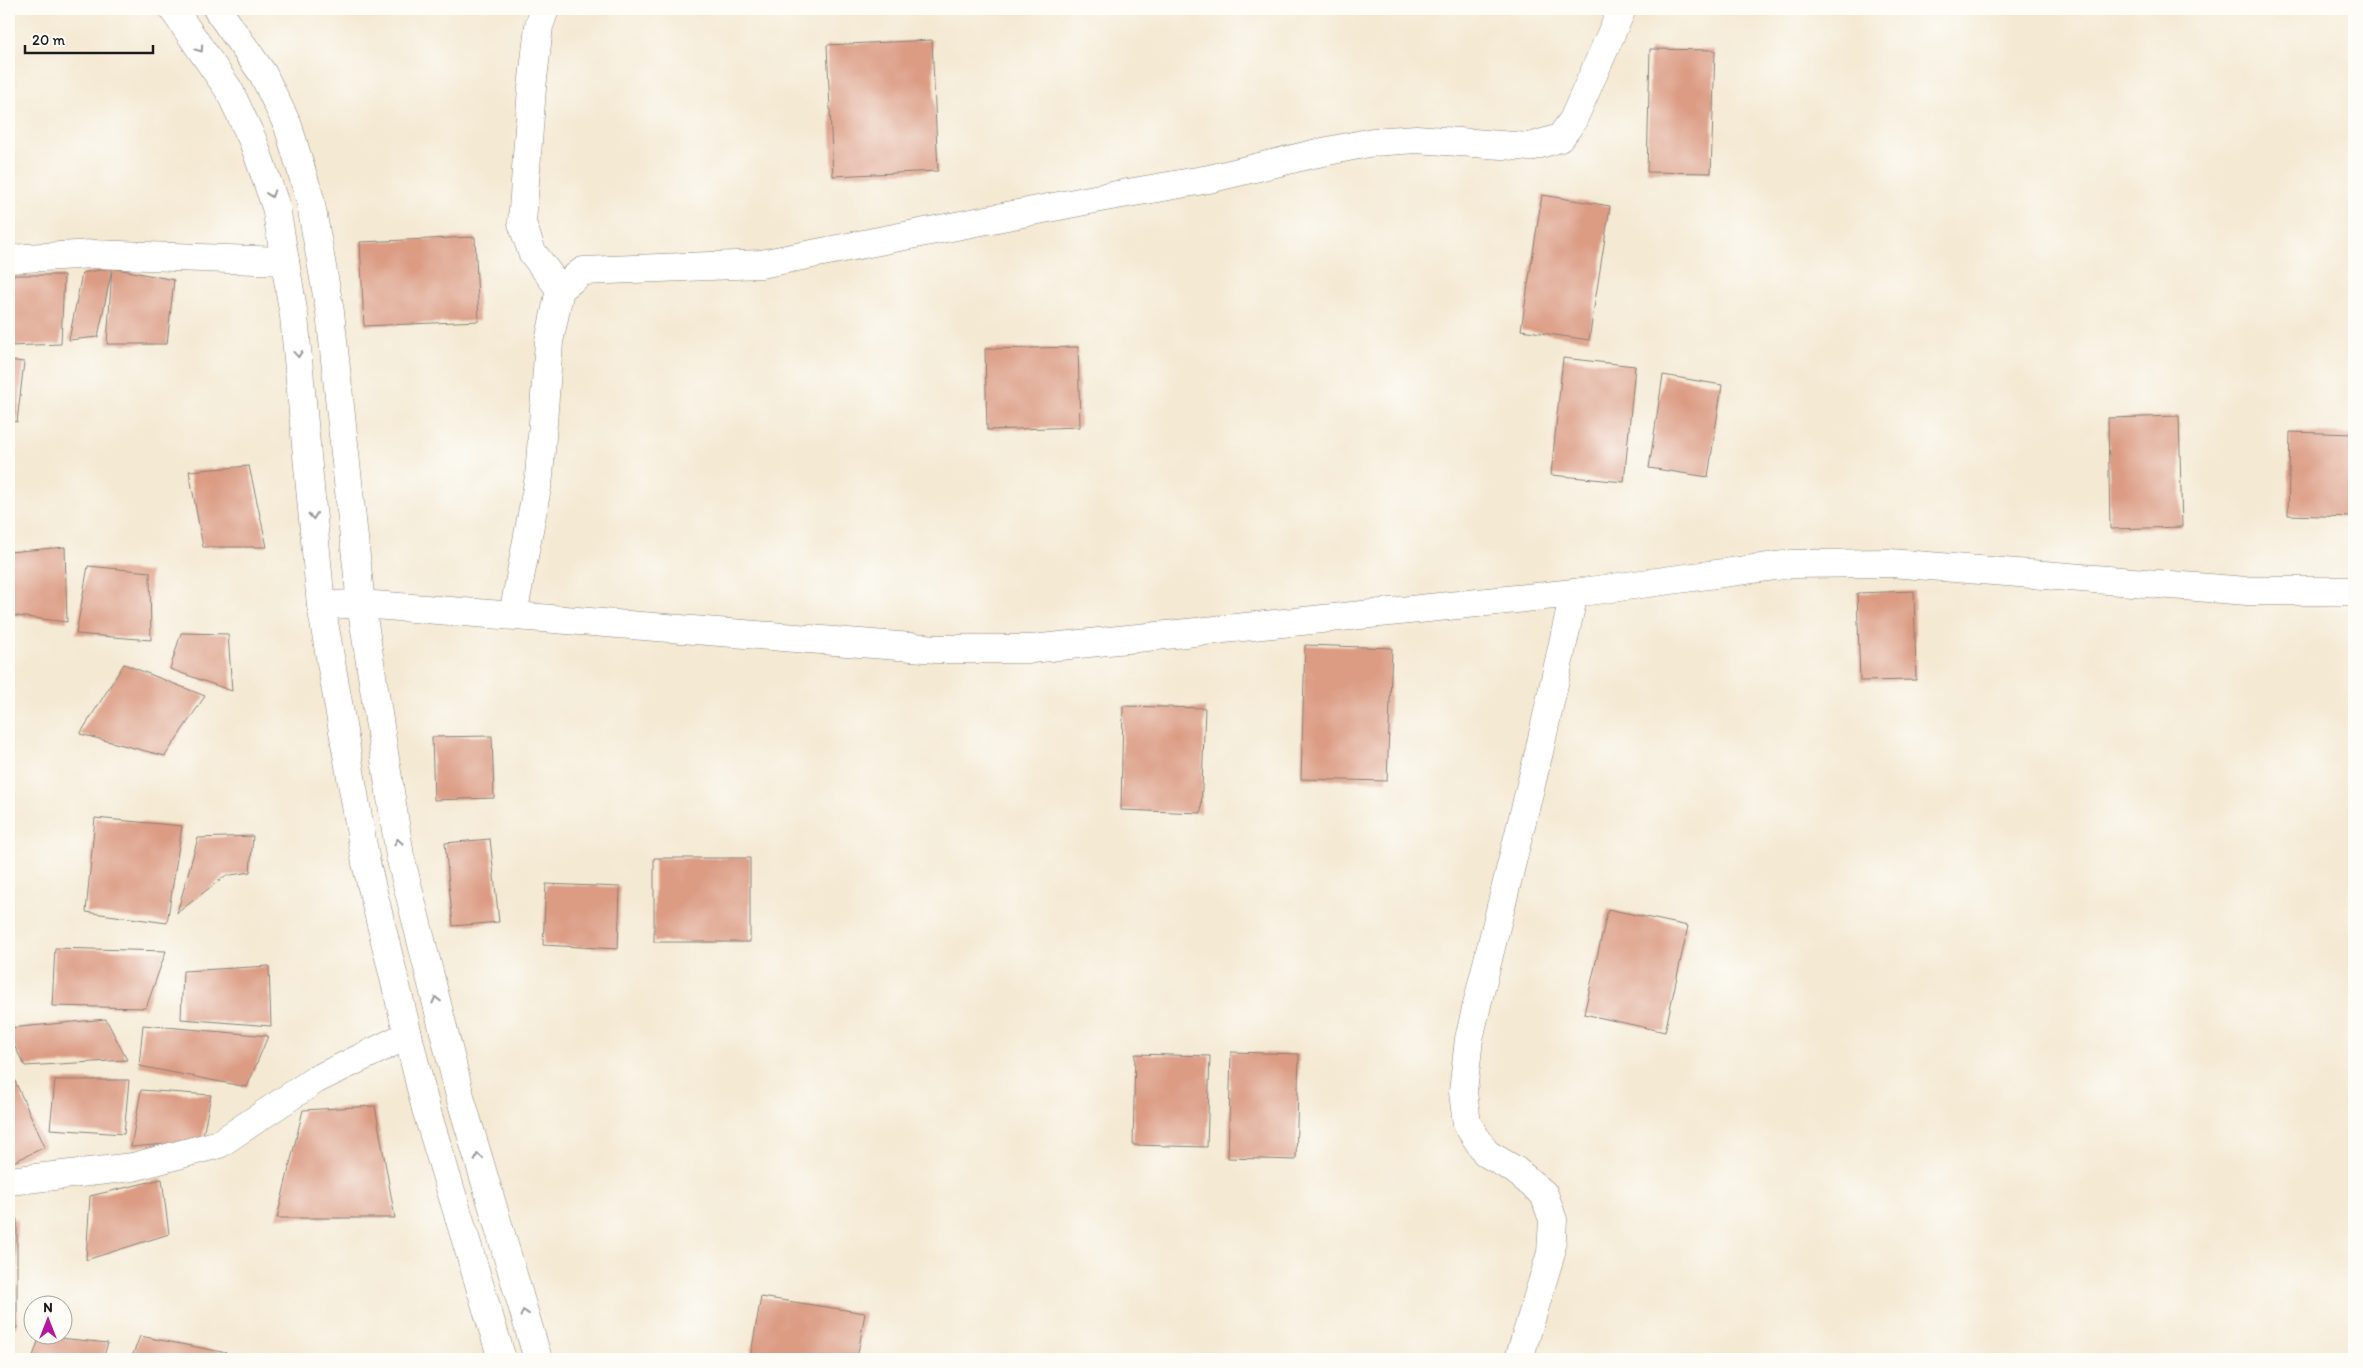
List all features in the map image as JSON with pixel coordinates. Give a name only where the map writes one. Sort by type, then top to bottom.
[{"type":"street","points":[[173,9],[229,90],[253,141],[276,206],[294,316],[321,606],[366,863],[426,1109],[502,1359]]},
{"type":"street","points":[[217,9],[263,74],[288,126],[310,199],[330,312],[361,604],[400,856],[461,1100],[538,1359]]},
{"type":"street","points":[[545,9],[538,26],[522,223],[532,252],[560,289]]},
{"type":"street","points":[[513,615],[538,477],[549,342],[560,289],[583,270],[760,264],[1105,197],[1209,179],[1312,154],[1373,142],[1416,139],[1530,147],[1560,138],[1573,120],[1622,9]]},
{"type":"street","points":[[9,259],[93,254],[285,261]]},
{"type":"street","points":[[321,606],[361,604],[937,649],[1031,649],[1574,593],[1791,564],[1890,562],[2247,591],[2354,591]]},
{"type":"street","points":[[1518,1359],[1551,1253],[1554,1220],[1544,1194],[1515,1170],[1486,1153],[1467,1124],[1463,1092],[1469,1039],[1539,752],[1574,593]]},
{"type":"street","points":[[9,1181],[133,1167],[219,1144],[260,1114],[315,1080],[408,1035]]},
{"type":"building","points":[[932,40],[938,171],[833,176],[827,45]]},
{"type":"building","points":[[1650,49],[1715,50],[1711,173],[1647,172]]},
{"type":"building","points":[[1542,195],[1610,206],[1589,340],[1521,330]]},
{"type":"building","points":[[475,237],[479,321],[364,326],[360,242]]},
{"type":"building","points":[[112,268],[98,337],[69,340],[82,273]]},
{"type":"building","points":[[112,268],[174,280],[167,344],[107,344]]},
{"type":"building","points":[[9,275],[64,275],[61,344],[9,346]]},
{"type":"building","points":[[1078,347],[1080,427],[987,430],[985,349]]},
{"type":"building","points":[[1563,358],[1635,366],[1624,482],[1551,475]]},
{"type":"building","points":[[9,360],[24,362],[17,422],[9,420]]},
{"type":"building","points":[[1663,375],[1722,385],[1708,477],[1649,468]]},
{"type":"building","points":[[2179,416],[2182,527],[2110,529],[2108,418]]},
{"type":"building","points":[[2290,432],[2354,434],[2354,517],[2288,515]]},
{"type":"building","points":[[249,466],[267,547],[203,547],[189,471]]},
{"type":"building","points":[[65,547],[67,622],[9,615],[9,552]]},
{"type":"building","points":[[88,566],[150,572],[151,640],[76,634]]},
{"type":"building","points":[[1914,591],[1916,680],[1860,681],[1857,593]]},
{"type":"building","points":[[181,633],[228,634],[232,691],[170,669]]},
{"type":"building","points":[[1305,645],[1392,648],[1387,781],[1301,779]]},
{"type":"building","points":[[124,664],[205,696],[165,756],[80,734]]},
{"type":"building","points":[[1123,706],[1205,708],[1201,813],[1121,810]]},
{"type":"building","points":[[492,736],[494,798],[434,800],[432,737]]},
{"type":"building","points":[[95,818],[182,826],[167,923],[86,912]]},
{"type":"building","points":[[253,836],[250,872],[225,876],[177,913],[198,838]]},
{"type":"building","points":[[490,839],[499,922],[453,926],[445,843]]},
{"type":"building","points":[[654,858],[750,858],[750,942],[654,942]]},
{"type":"building","points":[[546,884],[620,887],[618,949],[543,945]]},
{"type":"building","points":[[1608,909],[1688,926],[1665,1032],[1584,1014]]},
{"type":"building","points":[[55,948],[166,951],[146,1008],[52,1006]]},
{"type":"building","points":[[269,966],[271,1026],[181,1019],[183,971]]},
{"type":"building","points":[[106,1019],[127,1060],[25,1066],[9,1036],[9,1028]]},
{"type":"building","points":[[143,1025],[268,1036],[247,1087],[139,1066]]},
{"type":"building","points":[[1231,1052],[1299,1054],[1296,1160],[1228,1158]]},
{"type":"building","points":[[1135,1054],[1210,1056],[1207,1147],[1133,1145]]},
{"type":"building","points":[[9,1068],[45,1147],[9,1164]]},
{"type":"building","points":[[55,1080],[129,1080],[124,1134],[50,1129]]},
{"type":"building","points":[[141,1090],[211,1095],[202,1141],[131,1147]]},
{"type":"building","points":[[375,1106],[395,1218],[277,1218],[303,1110]]},
{"type":"building","points":[[162,1179],[169,1234],[86,1260],[90,1196]]},
{"type":"building","points":[[17,1219],[17,1328],[9,1330],[9,1220]]},
{"type":"building","points":[[761,1297],[865,1313],[857,1359],[750,1359]]},
{"type":"building","points":[[140,1336],[227,1353],[226,1359],[131,1359]]},
{"type":"building","points":[[72,1339],[108,1343],[103,1359],[32,1359],[37,1346],[72,1346]]}]
